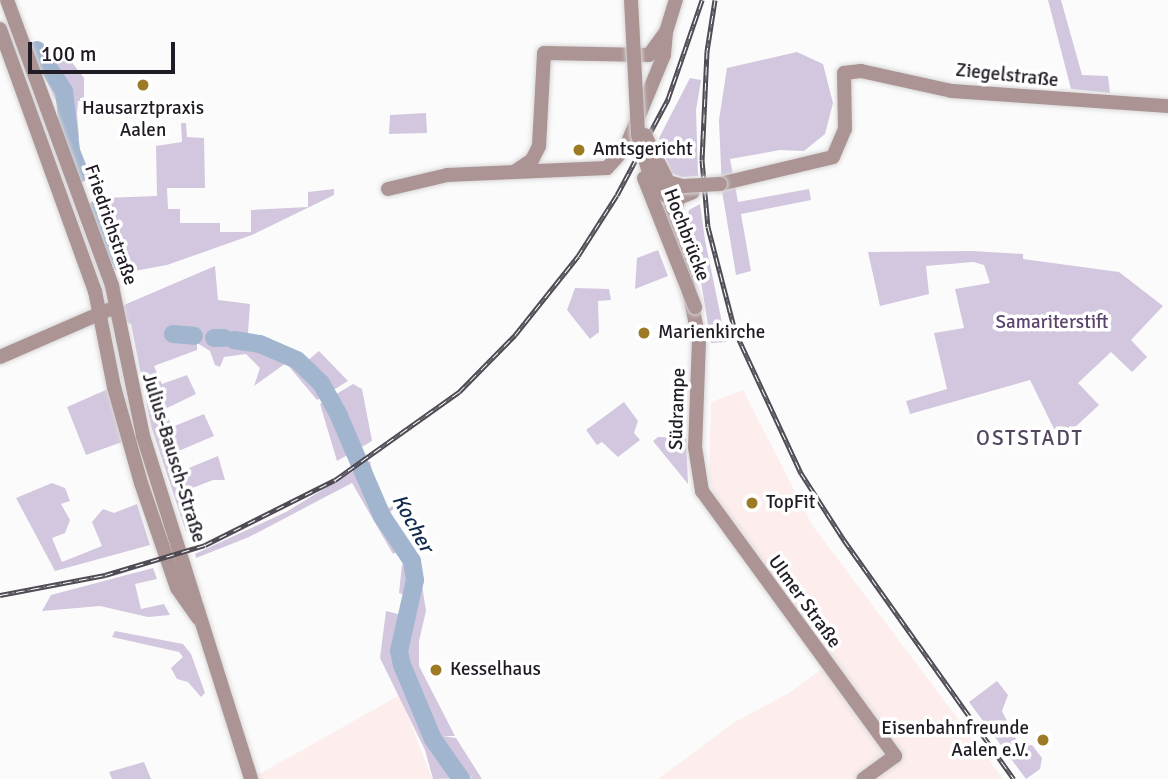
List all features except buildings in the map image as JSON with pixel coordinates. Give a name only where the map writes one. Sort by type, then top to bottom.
[{"type":"main road","name":"Friedrichstraße","points":[[7,0],[117,306]]},
{"type":"main road","points":[[631,0],[634,111],[638,135],[650,176],[671,201],[695,307]]},
{"type":"main road","points":[[388,189],[447,175],[597,170],[618,160],[664,55],[666,32],[676,0]]},
{"type":"main road","name":"Friedrichstraße","points":[[0,29],[99,313]]},
{"type":"main road","points":[[514,172],[531,159],[539,146],[544,53],[639,58],[656,49],[666,32]]},
{"type":"main road","name":"Ziegelstraße","points":[[720,184],[828,160],[845,129],[844,73],[861,71],[952,91],[1168,106]]},
{"type":"main road","name":"Hochbrücke","points":[[634,111],[668,182],[678,186],[720,184]]},
{"type":"main road","name":"Hochbrücke","points":[[638,135],[646,184],[695,307]]},
{"type":"main road","points":[[671,201],[720,184]]},
{"type":"main road","points":[[0,357],[117,306]]},
{"type":"main road","name":"Julius-Bausch-Straße","points":[[117,306],[129,382],[194,588],[198,619],[251,779]]},
{"type":"main road","name":"Südrampe","points":[[695,307],[699,355],[696,465]]},
{"type":"main road","name":"Julius-Bausch-Straße","points":[[99,313],[114,387],[141,483],[177,588],[198,619]]},
{"type":"main road","name":"Ulmer Straße","points":[[696,465],[702,491],[717,516],[895,756],[863,779]]},
{"type":"shaded area","points":[[743,390],[812,525],[1003,779],[658,779],[733,723],[789,693],[829,664],[718,503],[709,478],[711,402]]},
{"type":"shaded area","points":[[400,695],[432,779],[252,779],[263,772]]},
{"type":"green space","points":[[1048,0],[1061,0],[1082,75],[1108,76],[1110,93],[1071,89]]},
{"type":"green space","points":[[43,47],[55,61],[67,56],[84,78],[84,101],[78,101],[79,137],[69,147],[67,126],[39,64],[37,50]]},
{"type":"green space","points":[[797,52],[823,64],[833,103],[825,134],[804,151],[780,150],[730,159],[738,202],[809,189],[811,200],[741,214],[751,271],[736,275],[722,191],[719,120],[727,68]]},
{"type":"green space","points":[[690,78],[701,80],[696,110],[698,176],[682,177],[671,173],[659,138]]},
{"type":"green space","points":[[426,113],[427,133],[389,134],[390,115]]},
{"type":"green space","points":[[181,123],[186,123],[187,137],[204,138],[205,188],[167,188],[168,209],[180,209],[180,223],[220,223],[220,232],[251,232],[251,210],[308,207],[308,192],[334,189],[334,195],[252,235],[167,265],[123,273],[92,206],[104,198],[157,196],[156,146],[182,142]]},
{"type":"green space","points":[[700,204],[726,342],[711,343],[701,282],[685,231],[689,210]]},
{"type":"green space","points":[[658,250],[668,276],[635,289],[637,258]]},
{"type":"green space","name":"Samariterstift","points":[[972,251],[1023,254],[1023,259],[1119,272],[1163,306],[1131,340],[1147,357],[1132,372],[1111,352],[1078,383],[1099,405],[1060,441],[1030,380],[910,414],[906,401],[947,389],[934,333],[964,328],[955,289],[990,283],[984,265],[973,262],[926,266],[929,294],[880,306],[868,252]]},
{"type":"green space","points":[[215,266],[218,300],[250,304],[248,333],[283,346],[306,362],[319,351],[348,381],[317,400],[286,363],[254,386],[260,368],[246,354],[224,357],[220,367],[215,365],[210,351],[197,343],[197,350],[154,366],[162,384],[187,375],[196,394],[165,409],[172,427],[204,414],[214,436],[176,452],[184,470],[218,456],[225,480],[213,480],[177,494],[190,531],[186,532],[151,426],[131,324],[120,319],[117,308]]},
{"type":"green space","points":[[575,288],[609,289],[611,300],[598,301],[599,332],[590,339],[567,310]]},
{"type":"green space","points":[[353,384],[362,389],[372,441],[337,461],[320,404]]},
{"type":"green space","points":[[108,389],[122,442],[86,455],[67,407]]},
{"type":"green space","points":[[624,402],[638,421],[634,433],[640,440],[618,457],[602,442],[597,445],[586,430]]},
{"type":"green space","points":[[658,437],[686,438],[688,484],[653,441]]},
{"type":"green space","points":[[370,461],[376,489],[386,509],[403,502],[386,515],[409,545],[393,554],[352,483],[249,537],[196,558],[195,554],[286,512]]},
{"type":"green space","points":[[52,483],[65,488],[70,501],[61,504],[70,520],[65,533],[52,538],[62,562],[102,546],[92,522],[103,509],[114,513],[137,504],[150,545],[55,571],[16,498]]},
{"type":"green space","points":[[418,558],[426,611],[419,641],[419,666],[455,736],[443,736],[456,738],[482,779],[470,779],[475,773],[470,778],[433,779],[425,750],[380,658],[386,611],[405,616],[410,597],[399,593],[402,565]]},
{"type":"green space","points":[[153,568],[157,579],[135,584],[141,609],[164,604],[170,615],[148,617],[100,606],[42,611],[51,595]]},
{"type":"green space","points":[[115,631],[183,644],[191,654],[205,693],[201,697],[188,682],[177,679],[171,668],[183,657],[179,652],[112,637]]},
{"type":"green space","points":[[997,681],[1008,695],[1002,711],[1016,739],[1021,746],[1032,745],[1042,758],[1040,769],[1026,779],[969,702]]},
{"type":"green space","points":[[144,762],[151,779],[112,779],[109,772]]},
{"type":"waterway","name":"Kocher","points":[[37,50],[64,91],[71,151],[80,173]]},
{"type":"waterway","name":"Kocher","points":[[97,209],[122,264]]},
{"type":"waterway","name":"Kocher","points":[[173,334],[194,336]]},
{"type":"waterway","name":"Kocher","points":[[214,338],[224,338]]},
{"type":"waterway","name":"Kocher","points":[[234,340],[260,344],[297,360],[321,383],[339,416],[382,516],[412,561],[415,580],[399,651],[402,665],[433,739],[461,779]]},
{"type":"railway","points":[[0,595],[105,575],[205,545],[335,480],[459,392],[515,335],[578,256],[617,195],[668,99],[702,0]]},
{"type":"railway","points":[[715,0],[707,51],[702,160],[708,227],[735,331],[801,473],[844,540],[1014,779]]},
{"type":"place","name":"Hausarztpraxis Aalen","points":[[143,85]]},
{"type":"place","name":"Amtsgericht","points":[[579,150]]},
{"type":"place","name":"Marienkirche","points":[[644,333]]},
{"type":"place","name":"TopFit","points":[[752,503]]},
{"type":"place","name":"Kesselhaus","points":[[436,670]]},
{"type":"place","name":"Eisenbahnfreunde Aalen e.V.","points":[[1043,740]]},
{"type":"district","name":"OSTSTADT","points":[[1030,438]]}]
